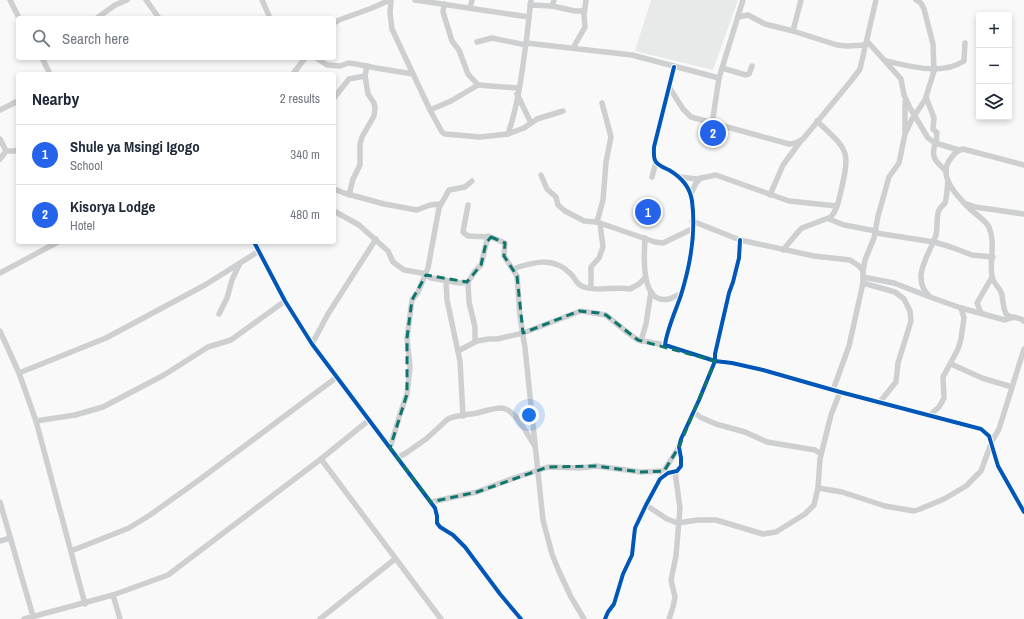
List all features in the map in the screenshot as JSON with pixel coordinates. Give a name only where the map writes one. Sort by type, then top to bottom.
[{"type":"street","points":[[10,0],[18,16]]},
{"type":"street","points":[[100,16],[115,5],[127,0]]},
{"type":"street","points":[[146,0],[158,16]]},
{"type":"street","points":[[262,0],[269,16]]},
{"type":"street","points":[[336,21],[390,0],[392,30],[430,110],[442,132],[445,134],[480,137],[508,134],[524,128],[537,119],[563,111]]},
{"type":"street","points":[[415,0],[529,17]]},
{"type":"street","points":[[470,8],[472,0]]},
{"type":"street","points":[[573,48],[585,27],[584,11],[586,0]]},
{"type":"street","points":[[712,124],[719,78],[743,0]]},
{"type":"street","points":[[793,31],[801,0]]},
{"type":"street","points":[[770,195],[783,165],[802,139],[858,72],[876,0]]},
{"type":"street","points":[[905,134],[926,97],[934,69],[933,44],[923,7],[921,3],[916,0]]},
{"type":"street","points":[[923,7],[926,0]]},
{"type":"street","points":[[508,134],[512,123],[518,91],[531,2],[553,3],[575,11],[584,11]]},
{"type":"street","points":[[444,4],[443,12],[452,41],[460,50],[468,74],[478,85]]},
{"type":"street","points":[[738,16],[748,15],[766,24],[837,45],[847,46],[866,43]]},
{"type":"street","points":[[476,42],[492,38],[526,44],[632,55],[719,78]]},
{"type":"street","points":[[834,390],[849,346],[865,260],[876,232],[878,216],[888,178],[899,163],[905,134],[904,95],[901,79],[886,61],[866,43]]},
{"type":"street","points":[[886,61],[934,69],[948,67],[964,61],[965,43]]},
{"type":"street","points":[[43,60],[49,72]]},
{"type":"street","points":[[294,72],[303,60]]},
{"type":"street","points":[[319,60],[327,65],[340,66],[348,63],[413,74]]},
{"type":"street","points":[[349,195],[360,165],[360,144],[362,136],[374,116],[374,103],[368,94],[365,76],[367,66]]},
{"type":"street","points":[[722,68],[746,75],[749,74],[752,66]]},
{"type":"street","points":[[665,345],[666,336],[681,294],[688,267],[692,229],[691,194],[688,188],[679,177],[656,162],[653,156],[674,67]]},
{"type":"street","points":[[336,96],[350,79],[365,76]]},
{"type":"street","points":[[430,110],[450,101],[478,85],[518,91]]},
{"type":"street","points":[[669,87],[688,115],[694,119],[789,144],[796,143],[802,139]]},
{"type":"street","points":[[518,91],[531,123]]},
{"type":"street","points":[[904,95],[925,135],[935,143],[959,150],[970,150],[1024,165]]},
{"type":"street","points":[[926,97],[933,114],[933,128],[937,133],[933,152],[934,159],[946,171]]},
{"type":"street","points":[[0,110],[16,101]]},
{"type":"street","points":[[591,288],[591,268],[599,258],[603,247],[599,223],[603,200],[606,162],[611,137],[602,103]]},
{"type":"street","points":[[783,250],[802,228],[829,219],[834,214],[837,206],[847,160],[846,154],[837,140],[817,121]]},
{"type":"street","points":[[0,139],[6,151]]},
{"type":"street","points":[[6,151],[16,150]]},
{"type":"street","points":[[930,297],[923,287],[921,273],[926,255],[934,242],[937,233],[939,210],[945,203],[948,181],[946,171],[948,162],[959,150]]},
{"type":"street","points":[[0,159],[6,151]]},
{"type":"street","points":[[652,177],[656,162]]},
{"type":"street","points":[[541,175],[545,186],[556,197],[562,209],[584,221],[599,223],[663,243],[692,229]]},
{"type":"street","points":[[679,177],[697,179],[716,176],[797,203],[837,206]]},
{"type":"street","points":[[691,194],[696,183],[702,178]]},
{"type":"street","points":[[390,448],[407,394],[410,367],[408,327],[412,300],[418,292],[426,275],[431,257],[440,204],[449,190],[465,187],[472,181]]},
{"type":"street","points":[[948,181],[966,204],[988,226],[992,241],[992,277],[994,283],[1001,291],[1006,313],[1009,316],[1021,318],[1024,321]]},
{"type":"street","points":[[336,190],[349,195],[384,204],[417,210],[430,205],[440,204]]},
{"type":"street","points":[[966,204],[975,207],[1024,214]]},
{"type":"street","points":[[468,205],[463,232],[468,236],[488,236],[505,243],[504,256],[517,276],[520,316],[539,470],[543,520],[552,554],[564,583],[584,619]]},
{"type":"street","points":[[336,212],[359,225],[376,239],[388,251],[392,262],[407,271],[422,273],[431,278],[460,283],[468,282]]},
{"type":"street","points":[[829,219],[844,225],[951,246],[972,255],[993,257]]},
{"type":"street","points":[[692,221],[740,240],[814,256],[850,260],[857,263],[863,277],[895,292],[904,300],[910,311],[911,321],[898,363],[896,382],[879,403]]},
{"type":"street","points":[[475,342],[475,327],[469,302],[468,282],[481,265],[488,236]]},
{"type":"street","points":[[645,238],[645,278],[651,292],[659,298],[665,299],[670,299],[681,294]]},
{"type":"street","points":[[312,344],[328,314],[376,239]]},
{"type":"street","points":[[605,619],[614,604],[623,574],[632,555],[635,528],[660,478],[679,446],[716,361],[715,354],[724,312],[739,258],[740,240]]},
{"type":"street","points":[[0,273],[54,244]]},
{"type":"street","points":[[255,244],[285,301],[312,344],[431,502],[437,511],[437,523],[440,528],[453,535],[466,547],[504,599],[521,619]]},
{"type":"street","points":[[19,373],[106,338],[205,285],[259,251]]},
{"type":"street","points":[[513,269],[531,262],[548,263],[567,271],[578,285],[585,288],[630,289],[639,284],[645,278]]},
{"type":"street","points":[[219,314],[227,298],[232,280],[240,263]]},
{"type":"street","points":[[863,277],[894,283],[961,308],[1007,320],[1014,317]]},
{"type":"street","points":[[981,313],[977,303],[992,277]]},
{"type":"street","points":[[446,280],[447,300],[458,350],[463,416]]},
{"type":"street","points":[[639,284],[648,286]]},
{"type":"street","points":[[641,341],[646,324],[651,292]]},
{"type":"street","points":[[36,421],[75,415],[103,407],[164,375],[208,347],[231,340],[285,301]]},
{"type":"street","points":[[930,415],[939,407],[944,398],[945,392],[942,380],[951,364],[961,339],[964,318],[961,308]]},
{"type":"street","points":[[458,350],[475,342],[523,333],[581,310],[606,315],[628,333],[641,341],[665,345],[716,361],[762,370],[879,403],[976,426],[985,432],[992,441],[998,466],[1024,512]]},
{"type":"street","points":[[0,331],[19,373],[36,421],[85,604]]},
{"type":"street","points":[[818,488],[842,492],[885,506],[914,511],[956,492],[974,479],[981,471],[992,441],[1001,426],[1024,349]]},
{"type":"street","points":[[951,364],[982,378],[1012,387]]},
{"type":"street","points":[[71,551],[129,528],[150,515],[337,377]]},
{"type":"street","points":[[646,505],[667,519],[679,523],[698,520],[716,520],[763,534],[776,532],[798,519],[814,505],[818,488],[821,454],[831,415],[840,392]]},
{"type":"street","points":[[397,458],[414,448],[454,416],[463,416],[503,408],[510,411],[536,448]]},
{"type":"street","points":[[694,412],[700,417],[716,424],[745,432],[767,442],[815,450],[821,454]]},
{"type":"street","points":[[24,619],[113,596],[168,575],[321,459],[369,420]]},
{"type":"street","points":[[660,478],[668,473],[675,472],[680,468],[682,463],[679,446]]},
{"type":"street","points":[[321,459],[441,619]]},
{"type":"street","points":[[431,502],[477,492],[548,467],[580,468],[596,466],[641,472],[664,471]]},
{"type":"street","points":[[669,619],[675,597],[671,580],[676,556],[680,503],[675,472]]},
{"type":"street","points":[[0,502],[33,616]]},
{"type":"street","points":[[0,541],[10,538]]},
{"type":"street","points":[[320,619],[395,559]]},
{"type":"street","points":[[113,596],[120,619]]},
{"type":"highlighted area","points":[[491,237],[505,243],[504,256],[517,276],[523,333],[579,311],[599,313],[606,315],[638,340],[715,361],[679,447],[664,471],[641,472],[596,466],[548,467],[477,492],[431,502],[390,448],[407,394],[407,338],[412,300],[426,275],[467,282],[481,265],[486,243]]},
{"type":"shaded area","points":[[651,0],[738,0],[713,70],[635,51]]},
{"type":"cycle path","points":[[674,67],[654,147],[654,157],[657,163],[677,176],[689,191],[693,212],[693,236],[687,272],[665,345],[715,361],[715,354],[729,293],[739,258],[740,240]]},
{"type":"cycle path","points":[[255,244],[285,301],[312,344],[435,508],[437,523],[440,527],[453,535],[465,547],[500,594],[521,619]]},
{"type":"cycle path","points":[[605,619],[614,604],[623,574],[632,555],[635,528],[646,505],[660,479],[668,473],[677,471],[681,466],[679,447],[681,439],[715,361],[763,370],[981,429],[989,436],[998,466],[1024,512]]},
{"type":"place","name":"Kisorya Lodge","points":[[713,133]]},
{"type":"place","name":"Shule ya Msingi Igogo","points":[[648,212]]}]
